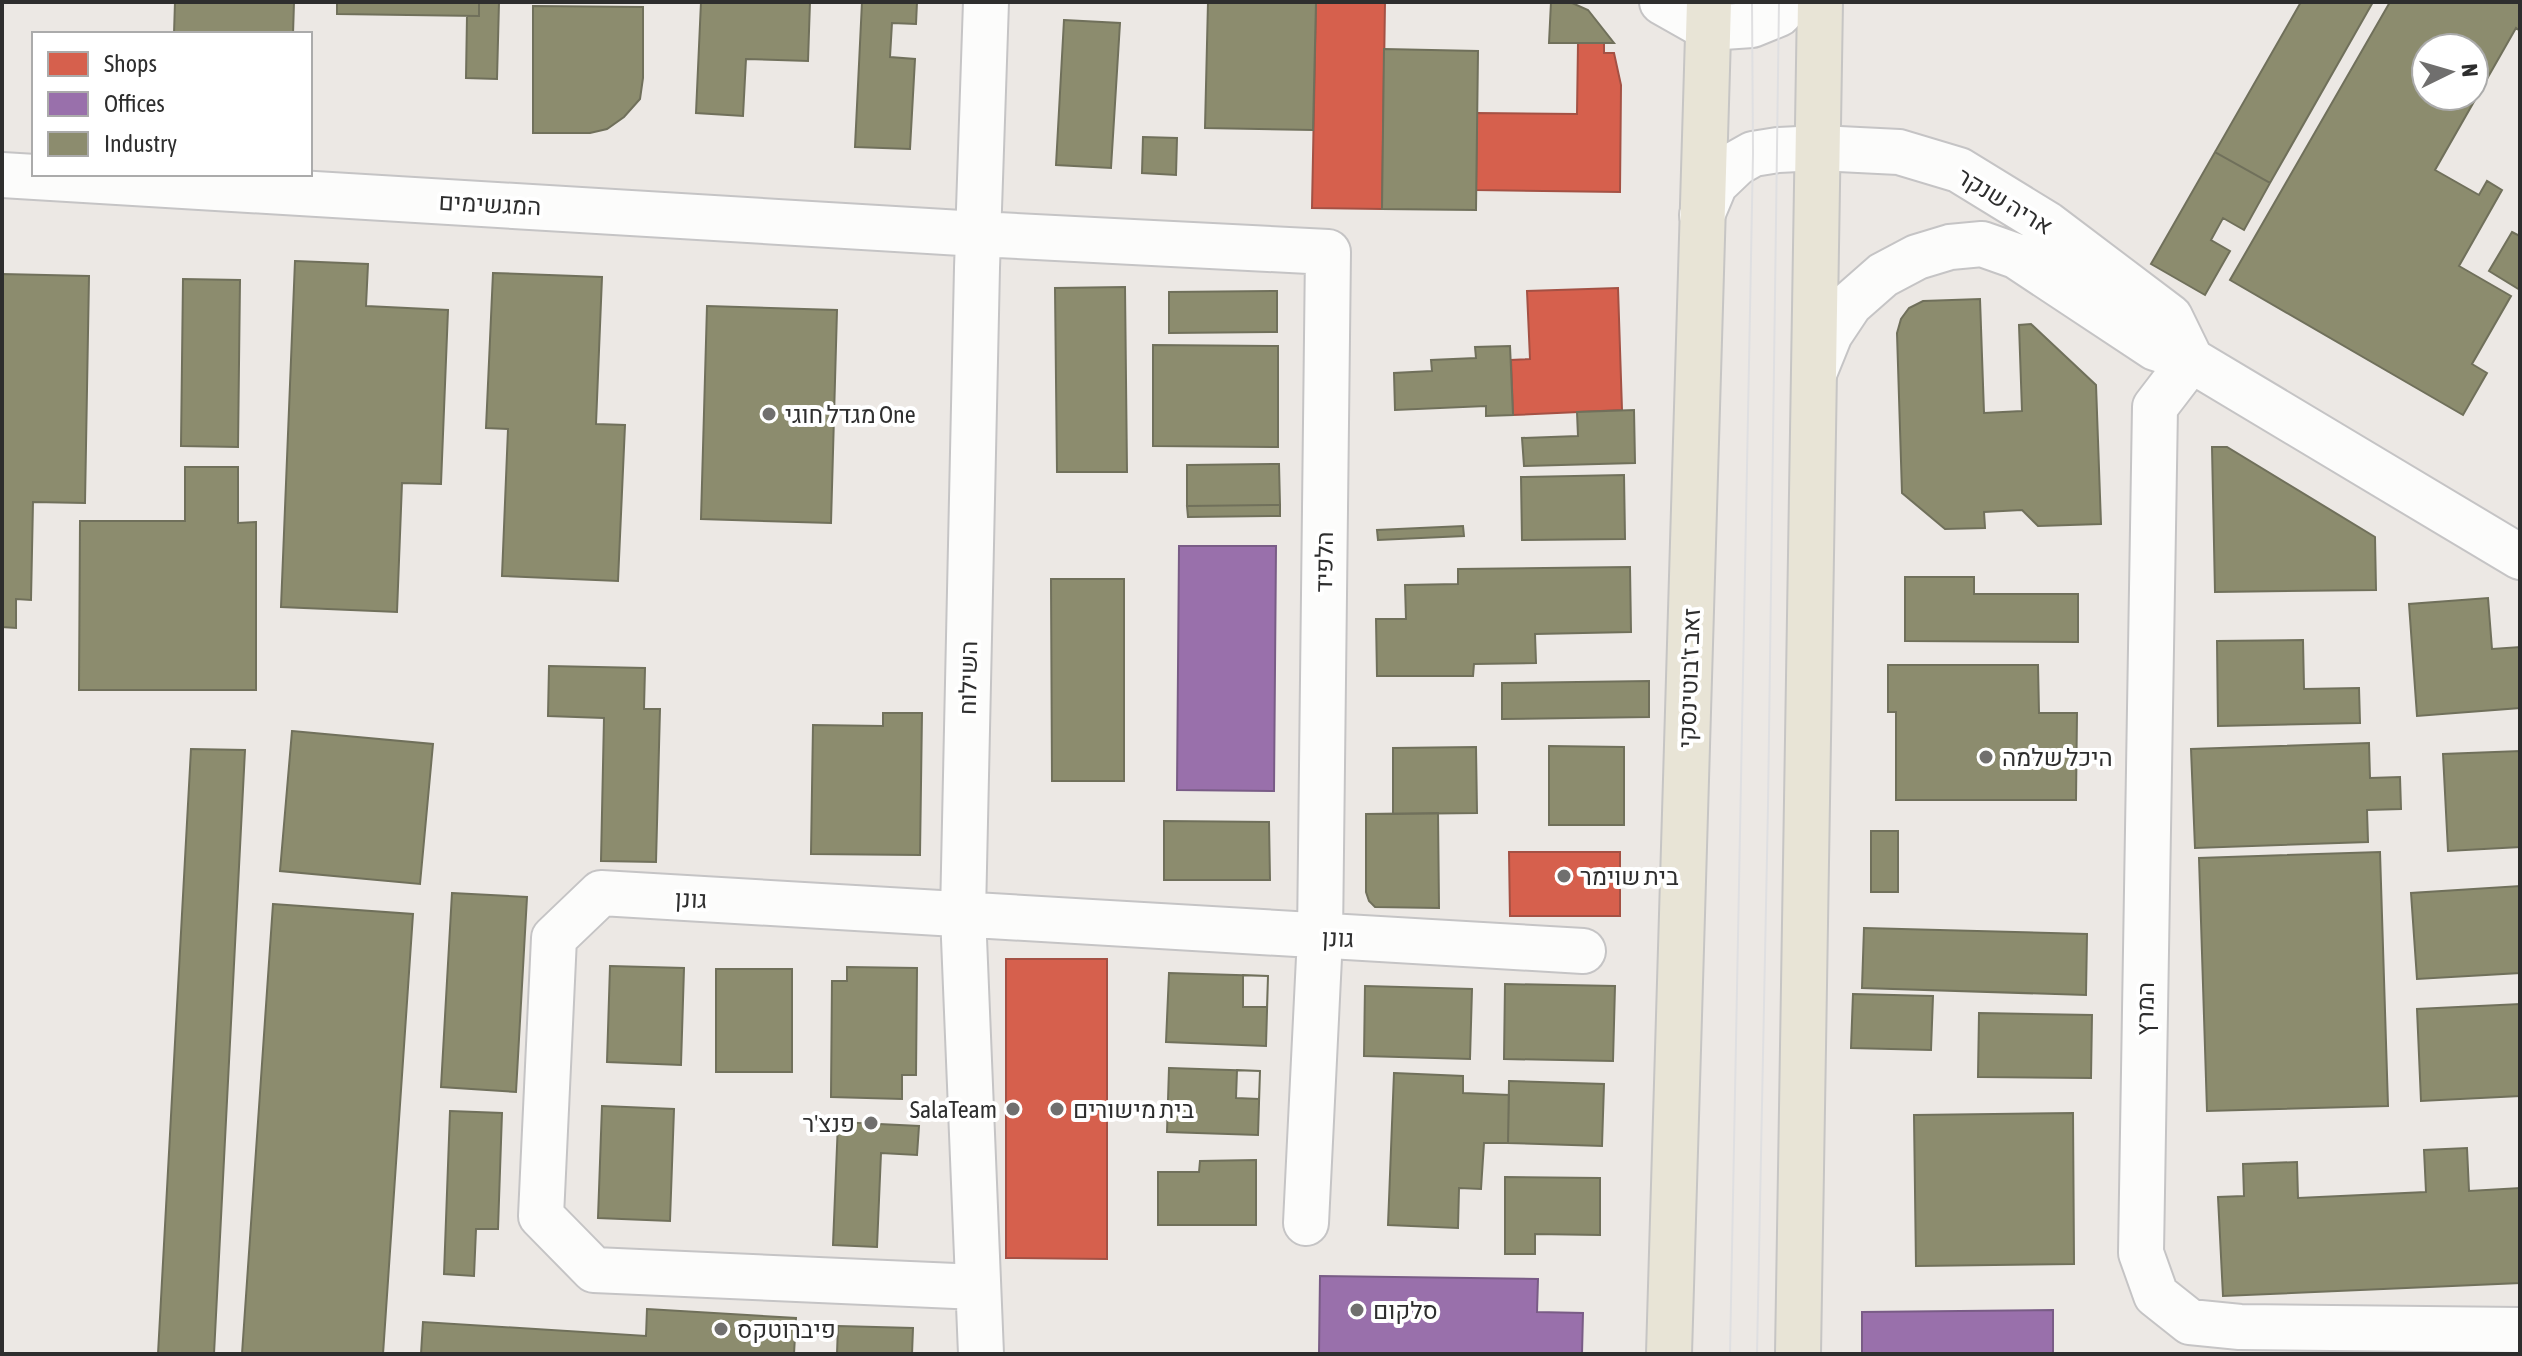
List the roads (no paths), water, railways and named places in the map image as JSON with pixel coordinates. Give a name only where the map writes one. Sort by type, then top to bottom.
[{"type":"main road","points":[[1798,1354],[1820,2]]},
{"type":"main road","name":"זאב ז'בוטינסקי","points":[[1669,1354],[1708,15]]},
{"type":"street","name":"השילוח","points":[[981,1354],[963,914],[986,2]]},
{"type":"street","points":[[1662,2],[1752,25],[1779,14],[1789,2]]},
{"type":"street","name":"אריה שנקר","points":[[1702,215],[1715,184],[1737,163],[1753,154],[1819,148],[1899,152],[1959,170],[2047,224],[2170,317],[2191,360]]},
{"type":"street","name":"המגשימים","points":[[2,175],[978,234]]},
{"type":"street","name":"הלפיד","points":[[978,234],[1328,252],[1320,937],[1306,1223]]},
{"type":"street","name":"אריה שנקר","points":[[1815,371],[1830,334],[1850,304],[1883,275],[1917,257],[1939,250],[1982,244],[2016,256],[2155,348],[2191,360],[2520,557]]},
{"type":"street","name":"המרץ","points":[[2191,360],[2155,407],[2141,1253],[2156,1295],[2190,1322],[2240,1327],[2520,1330]]},
{"type":"street","name":"גונן","points":[[978,1287],[594,1270],[541,1216],[554,938],[601,893],[1583,951]]},
{"type":"tram line","points":[[1730,1354],[1753,154],[1752,2]]},
{"type":"tram line","points":[[1757,1354],[1779,2]]},
{"type":"place","name":"מגדל חוגי One","points":[[769,414]]},
{"type":"place","name":"היכל שלמה","points":[[1986,757]]},
{"type":"place","name":"בית שוימר","points":[[1564,876]]},
{"type":"place","name":"SalaTeam","points":[[1013,1109]]},
{"type":"place","name":"בית מישורים","points":[[1057,1109]]},
{"type":"place","name":"פנצ'ר","points":[[871,1123]]},
{"type":"place","name":"סלקום","points":[[1357,1310]]},
{"type":"place","name":"פיברוטקס","points":[[721,1329]]}]
